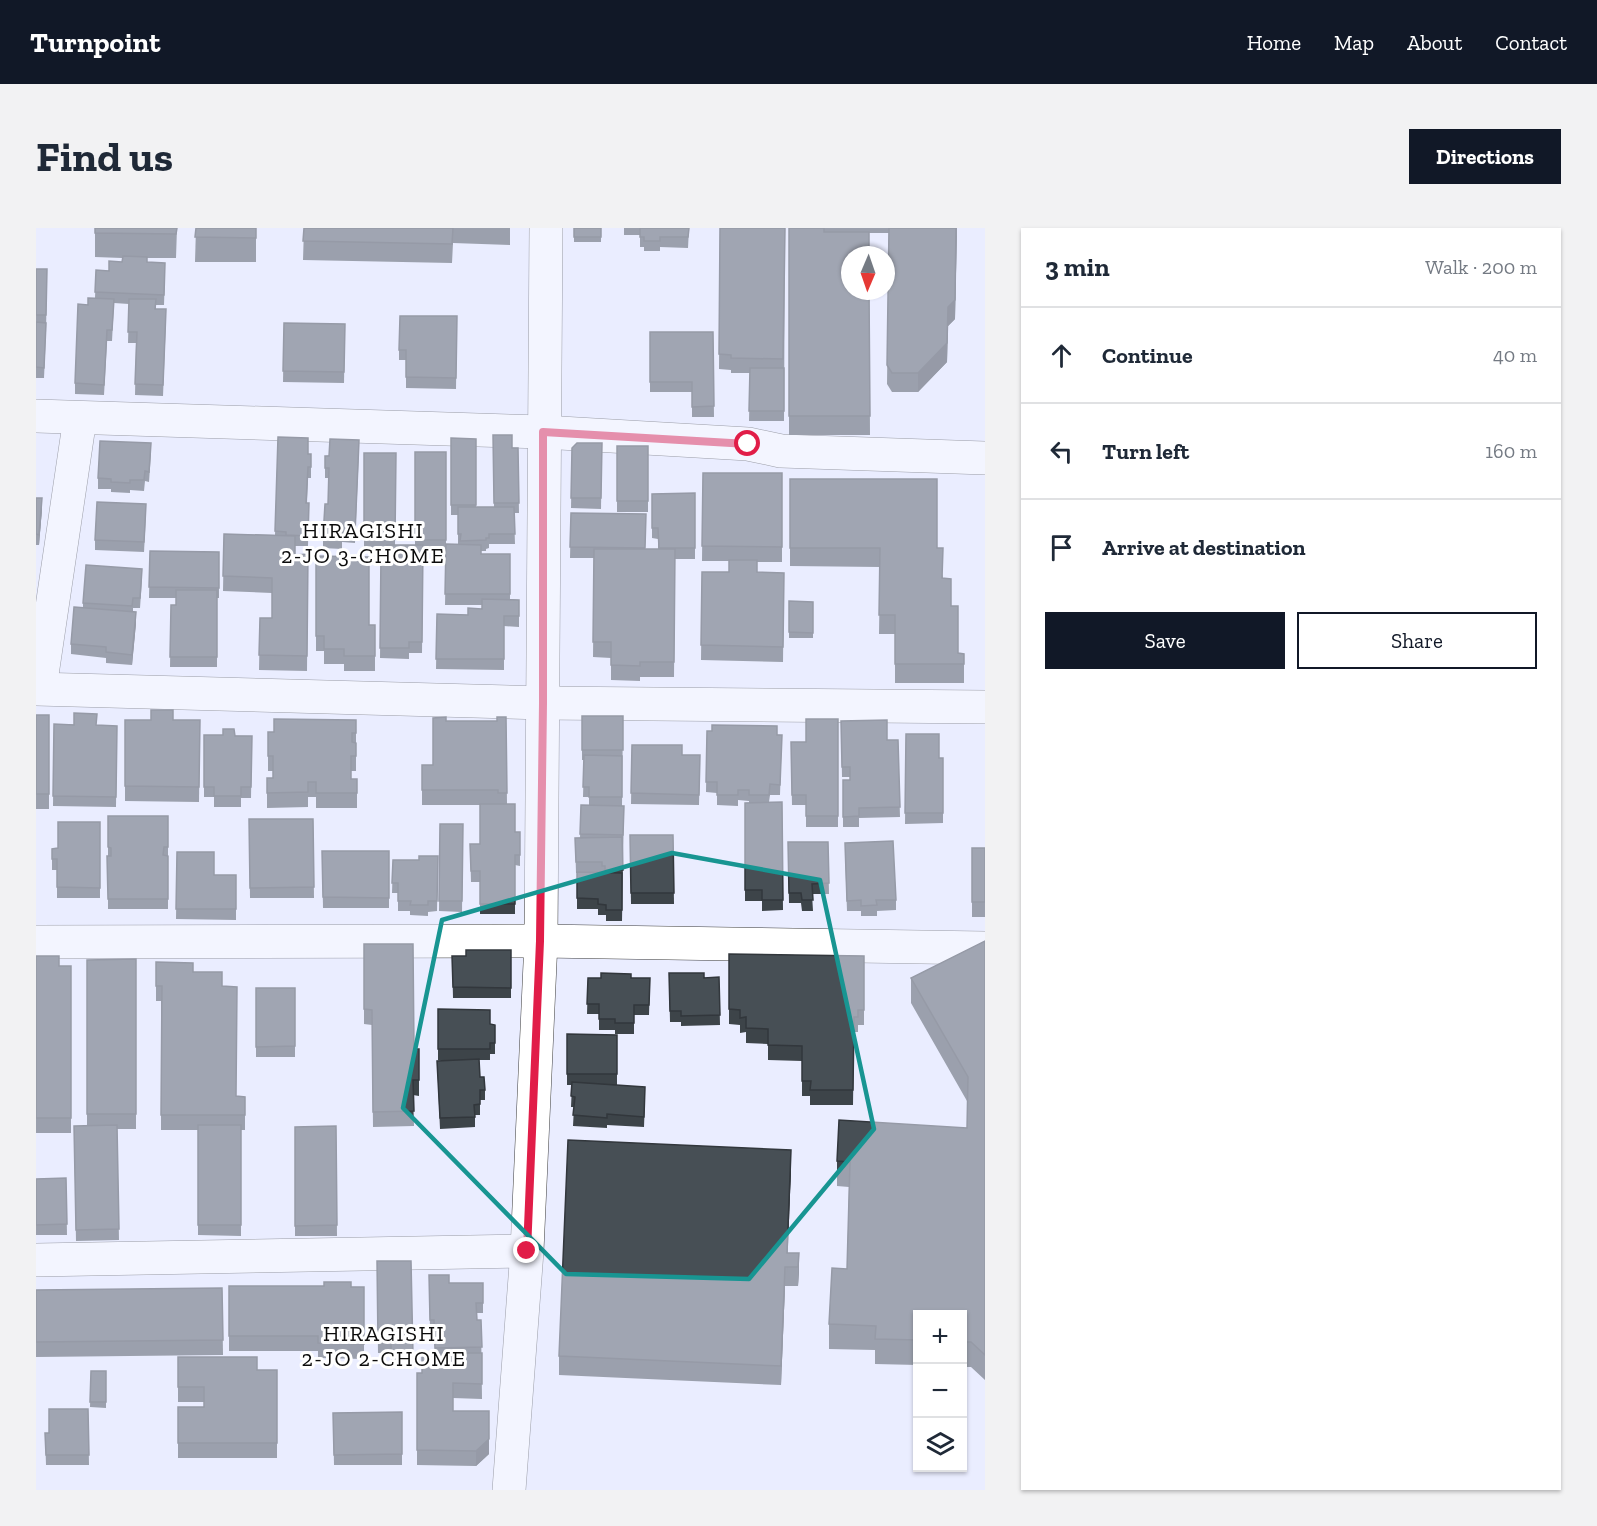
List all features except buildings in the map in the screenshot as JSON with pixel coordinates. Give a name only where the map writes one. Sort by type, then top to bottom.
[{"type":"street","points":[[509,1490],[527,1251],[540,941],[546,228]]},
{"type":"street","points":[[36,416],[543,432],[748,444],[781,450],[985,458]]},
{"type":"street","points":[[80,418],[38,689],[543,703],[985,707]]},
{"type":"street","points":[[36,942],[540,941],[985,948]]},
{"type":"street","points":[[36,1260],[527,1251]]},
{"type":"highlighted area","points":[[672,853],[820,880],[874,1129],[749,1279],[566,1274],[403,1108],[442,920]]},
{"type":"district","name":"HIRAGISHI 2-JO 3-CHOME","points":[[363,542]]},
{"type":"district","name":"HIRAGISHI 2-JO 2-CHOME","points":[[384,1346]]},
{"type":"route","points":[[527,1251],[540,941],[543,432],[748,444]]}]
